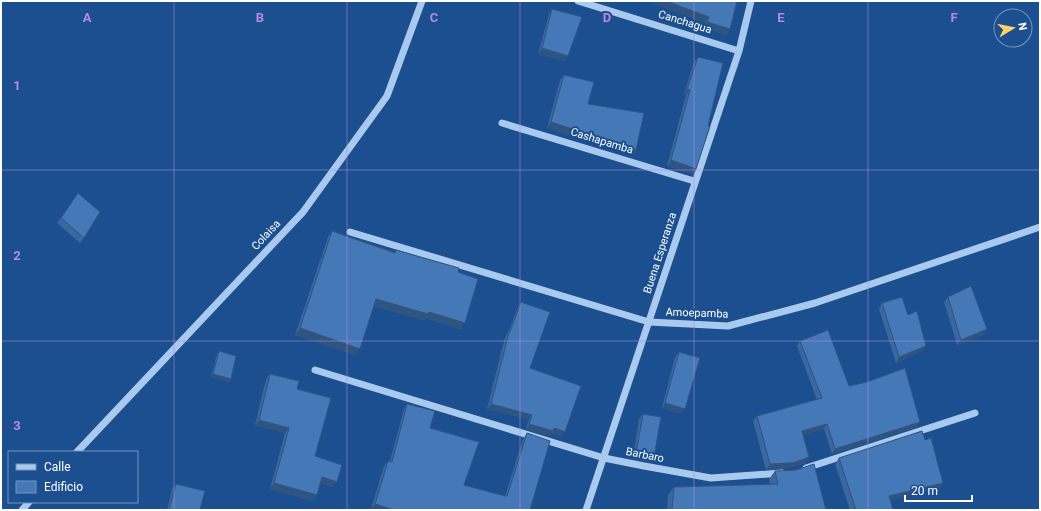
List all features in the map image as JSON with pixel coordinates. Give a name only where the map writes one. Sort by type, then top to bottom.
[{"type":"street","name":"Colaisa","points":[[77,451],[303,212],[387,96],[422,1]]},
{"type":"street","name":"Canchagua","points":[[578,1],[739,51]]},
{"type":"street","name":"Buena Esperanza","points":[[586,510],[649,322],[694,181],[739,51],[751,1]]},
{"type":"street","name":"Cashapamba","points":[[502,123],[694,181]]},
{"type":"street","name":"Amoepamba","points":[[350,232],[649,322],[728,326],[815,303],[1040,227]]},
{"type":"street","name":"Barbaro","points":[[314,370],[604,458],[711,478],[790,473]]},
{"type":"street","points":[[798,470],[975,413]]},
{"type":"building","points":[[666,1],[737,1],[730,29],[707,22],[709,17]]},
{"type":"building","points":[[552,9],[582,17],[568,56],[542,48]]},
{"type":"building","points":[[698,57],[723,63],[708,126],[710,126],[696,169],[671,160],[690,90],[687,89]]},
{"type":"building","points":[[564,75],[594,82],[588,104],[644,113],[636,150],[551,122]]},
{"type":"building","points":[[78,193],[100,212],[84,238],[61,218]]},
{"type":"building","points":[[332,231],[395,253],[396,250],[459,268],[458,272],[478,279],[465,323],[429,312],[428,314],[376,299],[360,349],[300,328]]},
{"type":"building","points":[[971,286],[987,329],[961,340],[948,297]]},
{"type":"building","points":[[902,297],[908,315],[917,311],[926,346],[899,357],[882,303]]},
{"type":"building","points":[[521,302],[550,312],[530,368],[581,386],[565,432],[554,428],[553,431],[529,424],[532,415],[491,404],[509,332]]},
{"type":"building","points":[[828,330],[849,386],[867,382],[905,368],[920,422],[835,449],[827,424],[802,431],[809,457],[793,463],[770,464],[757,416],[822,398],[800,341]]},
{"type":"building","points":[[219,351],[236,356],[231,379],[213,374]]},
{"type":"building","points":[[679,352],[700,358],[685,409],[665,403]]},
{"type":"building","points":[[270,374],[299,381],[297,389],[331,398],[315,456],[342,465],[337,482],[322,477],[317,495],[274,483],[289,428],[259,420]]},
{"type":"building","points":[[407,404],[435,411],[430,428],[479,442],[464,485],[505,496],[507,496],[527,433],[550,441],[530,510],[394,510],[375,504],[388,461],[392,462]]},
{"type":"building","points":[[643,414],[661,417],[654,457],[636,453]]},
{"type":"building","points":[[922,431],[925,440],[931,438],[943,483],[889,496],[893,510],[856,510],[839,458]]},
{"type":"building","points":[[814,464],[826,510],[672,510],[674,487],[778,484],[775,471],[796,470]]},
{"type":"building","points":[[176,484],[205,491],[200,510],[169,510]]}]
